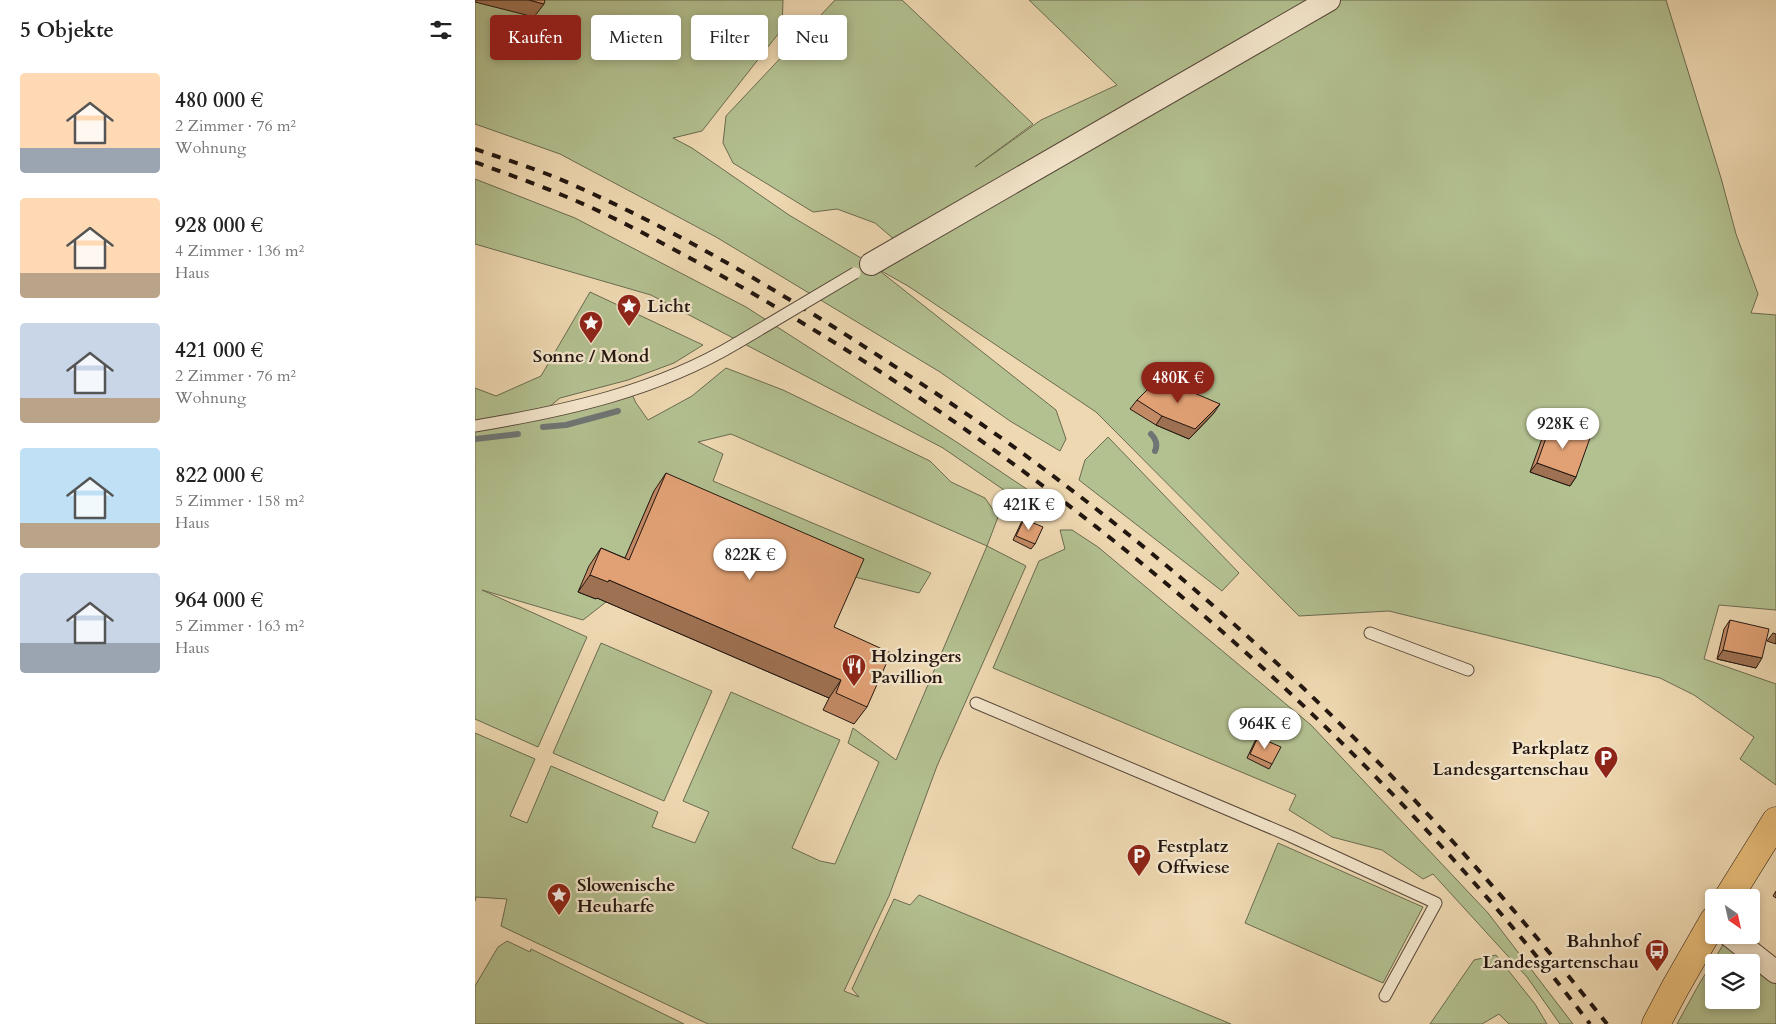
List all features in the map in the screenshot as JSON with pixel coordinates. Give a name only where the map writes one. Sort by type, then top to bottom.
[{"type":"main road","points":[[1734,889],[1776,820]]},
{"type":"main road","points":[[1656,1024],[1675,988],[1705,943]]},
{"type":"street","points":[[863,269],[1329,0]]},
{"type":"street","points":[[1741,944],[1776,972]]},
{"type":"lane","points":[[475,426],[538,416],[631,392],[685,370],[737,343],[863,269]]},
{"type":"lane","points":[[1370,633],[1468,670]]},
{"type":"lane","points":[[976,703],[1290,836],[1436,903],[1385,996]]},
{"type":"green space","points":[[475,0],[783,0],[782,15],[778,15],[778,34],[768,47],[768,15],[691,15],[691,60],[758,60],[702,131],[673,138],[692,148],[789,215],[871,264],[902,246],[875,223],[837,209],[813,212],[733,163],[723,143],[726,116],[779,60],[847,60],[847,15],[821,15],[835,0],[902,0],[1033,124],[975,167],[1041,120],[1117,85],[1029,0],[1666,0],[1721,178],[1736,234],[1758,294],[1751,313],[1776,315],[1776,610],[1719,605],[1704,659],[1776,684],[1776,785],[1740,759],[1754,737],[1694,695],[1660,678],[1389,611],[1299,616],[1096,412],[908,286],[876,268],[1056,410],[1066,439],[1060,451],[1010,421],[940,372],[716,237],[560,154],[475,124]]},
{"type":"green space","points":[[475,179],[575,218],[746,307],[1040,498],[1033,510],[943,448],[651,295],[475,244]]},
{"type":"green space","points":[[590,292],[703,345],[674,363],[628,380],[560,398],[539,415],[631,392],[648,420],[692,396],[726,368],[783,390],[930,461],[951,482],[985,498],[998,517],[987,546],[731,434],[698,442],[723,454],[713,481],[931,573],[919,593],[851,576],[654,491],[606,602],[583,620],[482,590],[587,637],[538,747],[475,719],[475,388],[496,396],[541,376]]},
{"type":"green space","points":[[1108,437],[1239,573],[1222,591],[1079,480],[1085,460]]},
{"type":"green space","points":[[1060,530],[1072,530],[1098,547],[1311,725],[1488,913],[1573,1024],[1560,1024],[1527,977],[1433,874],[1423,879],[1382,850],[1332,837],[1289,810],[1296,795],[993,668],[1039,561],[1065,549]]},
{"type":"green space","points":[[987,546],[1026,566],[937,766],[889,896],[844,991],[859,997],[852,989],[894,899],[910,905],[919,895],[1231,1024],[708,1024],[501,926],[507,899],[476,897],[475,901],[475,733],[535,759],[510,816],[527,823],[551,766],[658,812],[652,827],[695,843],[709,812],[683,801],[731,692],[840,740],[792,848],[820,861],[835,864],[879,762],[848,743],[853,728],[896,760]]},
{"type":"green space","points":[[601,643],[712,691],[664,801],[553,753]]},
{"type":"green space","points":[[1278,843],[1423,907],[1383,983],[1245,923]]},
{"type":"green space","points":[[507,941],[530,952],[531,949],[684,1024],[475,1024],[475,986],[498,947]]},
{"type":"green space","points":[[1724,944],[1740,944],[1753,954],[1717,954]]},
{"type":"green space","points":[[1496,955],[1535,1004],[1547,1024],[1509,1024],[1499,1014],[1482,1024],[1430,1024],[1474,960]]},
{"type":"green space","points":[[1760,959],[1776,972],[1776,1024],[1677,1024],[1705,974],[1705,1009],[1760,1009]]},
{"type":"building","points":[[529,0],[545,0],[544,4]]},
{"type":"building","points":[[1159,378],[1220,404],[1195,429],[1162,416],[1137,400]]},
{"type":"building","points":[[1551,424],[1590,438],[1576,477],[1537,463]]},
{"type":"building","points":[[666,473],[864,559],[834,627],[891,653],[867,707],[836,693],[841,680],[609,580],[608,582],[590,575],[601,548],[629,560]]},
{"type":"building","points":[[1024,519],[1043,527],[1035,544],[1016,536]]},
{"type":"building","points":[[1730,620],[1769,629],[1762,658],[1723,650]]},
{"type":"building","points":[[1258,737],[1281,747],[1272,764],[1250,754]]},
{"type":"waterway","points":[[543,427],[566,425],[618,411]]},
{"type":"waterway","points":[[475,439],[518,434]]},
{"type":"waterway","points":[[1151,434],[1156,442],[1155,451]]},
{"type":"railway","points":[[475,149],[571,184],[653,223],[733,266],[850,337],[997,435],[1061,482],[1211,604],[1352,735],[1484,876],[1607,1024]]},
{"type":"railway","points":[[475,162],[579,202],[614,218],[772,305],[893,380],[991,448],[1087,519],[1179,594],[1269,673],[1355,755],[1437,841],[1516,931],[1590,1024]]},
{"type":"place","name":"Licht","points":[[629,327]]},
{"type":"place","name":"Sonne / Mond","points":[[591,344]]},
{"type":"place","name":"Holzingers Pavillion","points":[[854,687]]},
{"type":"place","name":"Parkplatz Landesgartenschau","points":[[1606,779]]},
{"type":"place","name":"Festplatz Offwiese","points":[[1139,877]]},
{"type":"place","name":"Slowenische Heuharfe","points":[[559,916]]},
{"type":"place","name":"Bahnhof Landesgartenschau","points":[[1657,972]]}]
